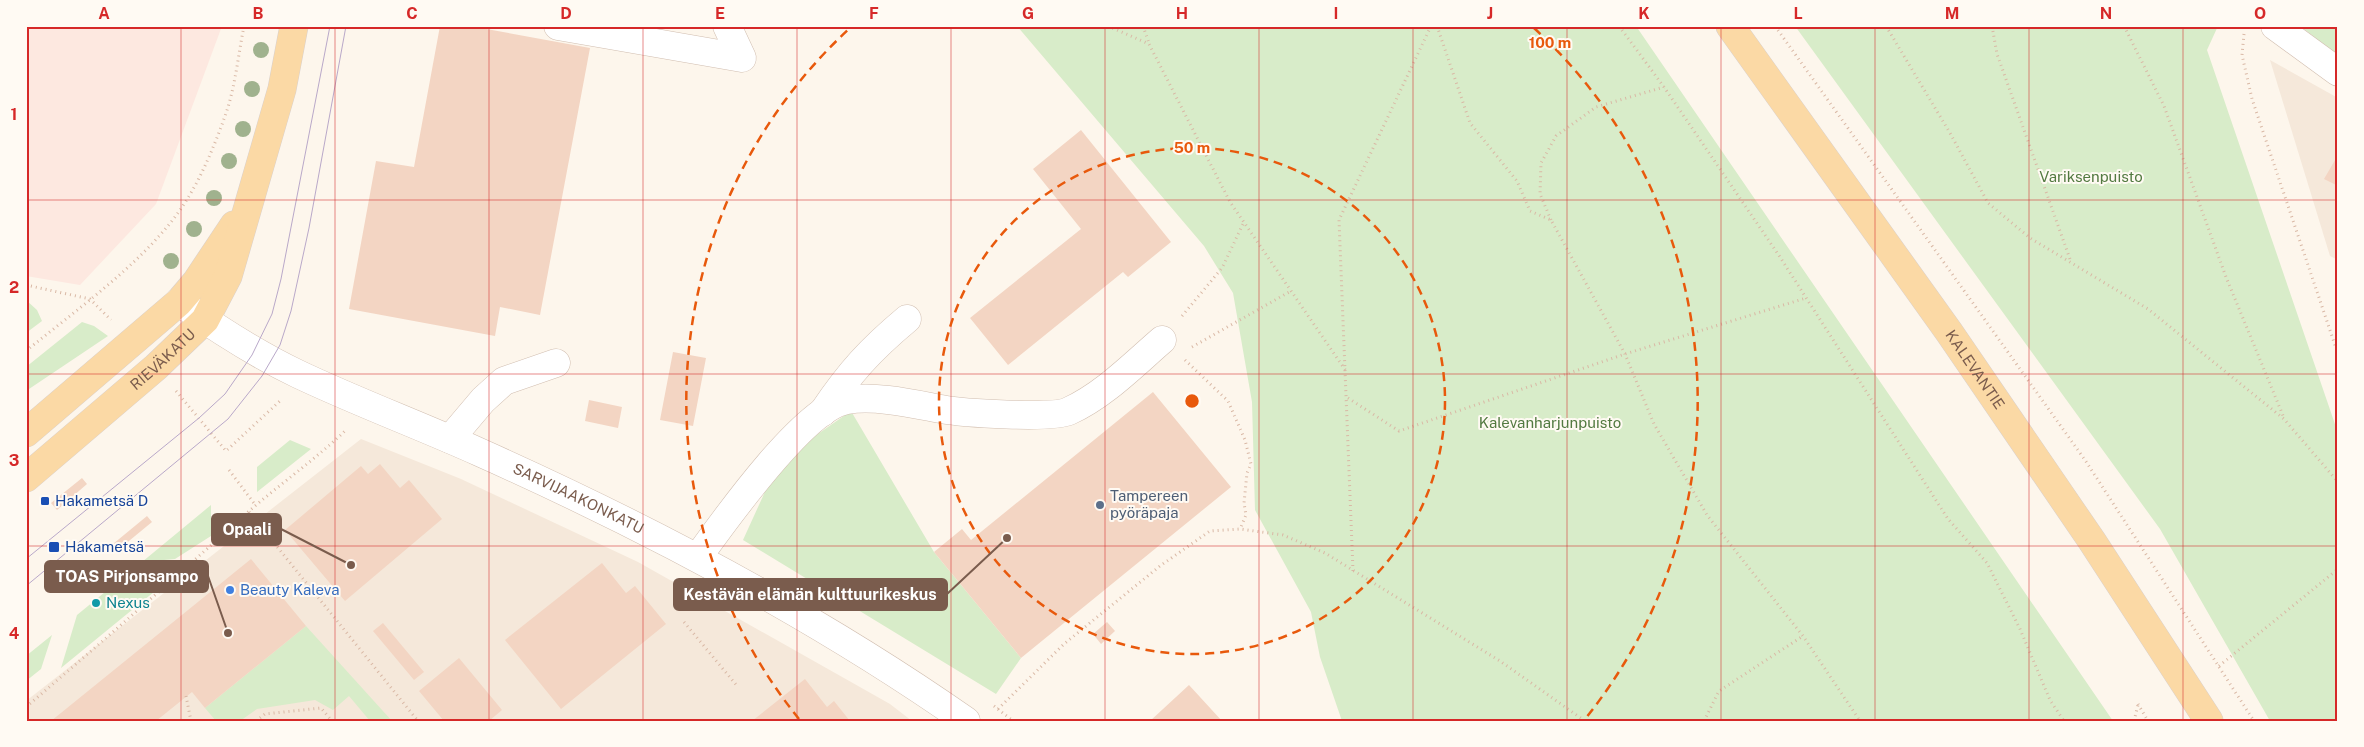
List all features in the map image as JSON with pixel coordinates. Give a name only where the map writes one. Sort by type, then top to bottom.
[{"type":"main road","name":"RIEVÄKATU","points":[[26,478],[156,367],[205,320],[228,276],[282,89],[294,26]]},
{"type":"main road","name":"KALEVANTIE","points":[[1730,26],[1949,332],[2092,541],[2209,721]]},
{"type":"main road","name":"RIEVÄKATU","points":[[26,433],[178,302],[196,282],[247,206]]},
{"type":"street","points":[[558,26],[742,58],[727,26]]},
{"type":"street","points":[[2275,26],[2338,72]]},
{"type":"street","name":"SARVIJAAKONKATU","points":[[178,302],[205,320],[297,373],[450,439],[651,532],[833,633],[966,721]]},
{"type":"street","points":[[698,557],[741,497],[796,436],[822,412],[848,374],[870,350],[907,319]]},
{"type":"street","points":[[822,412],[846,400],[895,401],[962,413],[1068,412],[1171,348]]},
{"type":"street","points":[[450,439],[482,400],[504,381],[556,362]]},
{"type":"path","points":[[26,351],[147,249],[175,216],[197,181],[225,118],[244,26]]},
{"type":"path","points":[[1108,26],[1149,44]]},
{"type":"path","points":[[1143,26],[1149,44],[1230,202],[1346,371]]},
{"type":"path","points":[[1353,571],[1339,220],[1430,26]]},
{"type":"path","points":[[1438,26],[1470,123],[1517,181],[1530,211],[1551,220]]},
{"type":"path","points":[[1619,26],[1664,87],[1806,298],[1948,519],[1987,563],[2020,629],[2050,700],[2064,721]]},
{"type":"path","points":[[1774,26],[2085,460],[2254,721]]},
{"type":"path","points":[[1886,26],[1950,133],[1988,203],[2030,238],[2148,309],[2284,419],[2338,482]]},
{"type":"path","points":[[1992,26],[1997,54],[2072,262]]},
{"type":"path","points":[[2124,26],[2164,106],[2226,277],[2284,419]]},
{"type":"path","points":[[2245,29],[2242,55],[2252,98],[2338,354]]},
{"type":"path","points":[[1664,87],[1596,107],[1556,136],[1541,163],[1540,194],[1551,220],[1625,354],[1654,424],[1707,515],[1803,636],[1860,721]]},
{"type":"path","points":[[1171,348],[1222,268],[1244,222]]},
{"type":"path","points":[[26,285],[90,299]]},
{"type":"path","points":[[1171,348],[1291,291]]},
{"type":"path","points":[[1347,397],[1398,431],[1625,354],[1806,298]]},
{"type":"path","points":[[1171,348],[1228,401],[1245,440],[1250,464],[1247,473],[1244,503],[1246,515],[1240,529]]},
{"type":"path","points":[[226,452],[280,403],[297,373]]},
{"type":"path","points":[[26,707],[187,570],[256,506],[327,449],[347,428]]},
{"type":"path","points":[[228,470],[256,506]]},
{"type":"path","points":[[249,512],[418,721]]},
{"type":"path","points":[[998,709],[1064,644],[1160,566],[1210,531],[1240,529],[1283,535],[1325,553],[1500,661],[1585,721]]},
{"type":"path","points":[[2219,667],[2338,568]]},
{"type":"path","points":[[684,622],[738,687]]},
{"type":"path","points":[[1704,721],[1719,691],[1803,636]]},
{"type":"path","points":[[186,696],[191,721]]},
{"type":"path","points":[[2134,721],[2138,704],[2148,721]]},
{"type":"path","points":[[256,721],[265,714],[321,708],[332,721]]},
{"type":"shaded area","points":[[26,26],[222,26],[156,204],[80,285],[26,276]]},
{"type":"shaded area","points":[[2270,60],[2338,98],[2338,260],[2330,256]]},
{"type":"shaded area","points":[[361,439],[461,479],[638,562],[890,704],[912,721],[26,721],[26,701]]},
{"type":"green space","name":"Kalevanharjunpuisto","points":[[1017,26],[1636,26],[2113,721],[1342,721],[1320,657],[1311,612],[1255,510],[1252,402],[1233,293],[1204,246]]},
{"type":"green space","name":"Variksenpuisto","points":[[1795,26],[2218,26],[2207,50],[2338,433],[2338,721],[2270,721],[2160,529]]},
{"type":"green space","points":[[2300,26],[2338,26],[2338,55],[2335,53]]},
{"type":"green space","points":[[26,300],[37,310],[42,321],[26,333]]},
{"type":"green space","points":[[82,322],[94,326],[108,336],[29,389],[26,385],[26,367]]},
{"type":"green space","points":[[851,411],[934,552],[1021,658],[996,694],[743,540],[779,461]]},
{"type":"green space","points":[[290,440],[311,449],[257,492],[257,467]]},
{"type":"green space","points":[[211,505],[211,536],[175,559],[142,562]]},
{"type":"green space","points":[[171,578],[61,668],[77,615],[116,583]]},
{"type":"green space","points":[[306,626],[392,721],[370,721],[349,696],[333,710],[315,700],[257,709],[240,721],[216,721],[205,708]]},
{"type":"green space","points":[[52,635],[41,669],[26,681],[26,656]]},
{"type":"building","points":[[440,26],[470,26],[590,48],[540,315],[500,307],[495,336],[349,309],[376,161],[414,167]]},
{"type":"building","points":[[1081,130],[1171,242],[1128,277],[1123,272],[1008,365],[970,318],[1081,229],[1033,169]]},
{"type":"building","points":[[2338,155],[2338,186],[2324,179]]},
{"type":"building","points":[[673,352],[706,358],[693,426],[660,420]]},
{"type":"building","points":[[1153,392],[1231,487],[1021,658],[934,552],[962,529],[971,540]]},
{"type":"building","points":[[589,400],[622,407],[618,428],[585,421]]},
{"type":"building","points":[[380,464],[400,488],[409,480],[442,519],[345,601],[285,530],[361,466],[368,474]]},
{"type":"building","points":[[82,478],[87,484],[57,510],[51,503]]},
{"type":"building","points":[[147,516],[152,522],[118,550],[113,544]]},
{"type":"building","points":[[251,559],[306,626],[205,708],[192,692],[156,721],[51,721]]},
{"type":"building","points":[[602,563],[626,593],[635,586],[666,624],[561,709],[505,640]]},
{"type":"building","points":[[1107,622],[1115,631],[1101,644],[1093,634]]},
{"type":"building","points":[[383,623],[424,672],[414,680],[373,631]]},
{"type":"building","points":[[459,658],[502,710],[489,721],[444,721],[419,691]]},
{"type":"building","points":[[805,679],[827,707],[834,701],[850,721],[752,721]]},
{"type":"building","points":[[1189,685],[1222,721],[1150,721]]},
{"type":"tram line","points":[[26,559],[199,418],[225,394],[252,355],[272,314],[281,279],[330,26]]},
{"type":"tram line","points":[[26,586],[228,419],[262,376],[280,345],[291,311],[309,228],[346,26]]},
{"type":"place","name":"Hakametsä D","points":[[45,501]]},
{"type":"place","name":"Tampereen pyöräpaja","points":[[1100,505]]},
{"type":"place","name":"Kestävän elämän kulttuurikeskus","points":[[1007,538]]},
{"type":"place","name":"Hakametsä","points":[[54,547]]},
{"type":"place","name":"Opaali","points":[[351,565]]},
{"type":"place","name":"Beauty Kaleva","points":[[230,590]]},
{"type":"place","name":"Nexus","points":[[96,603]]},
{"type":"place","name":"TOAS Pirjonsampo","points":[[228,633]]}]
